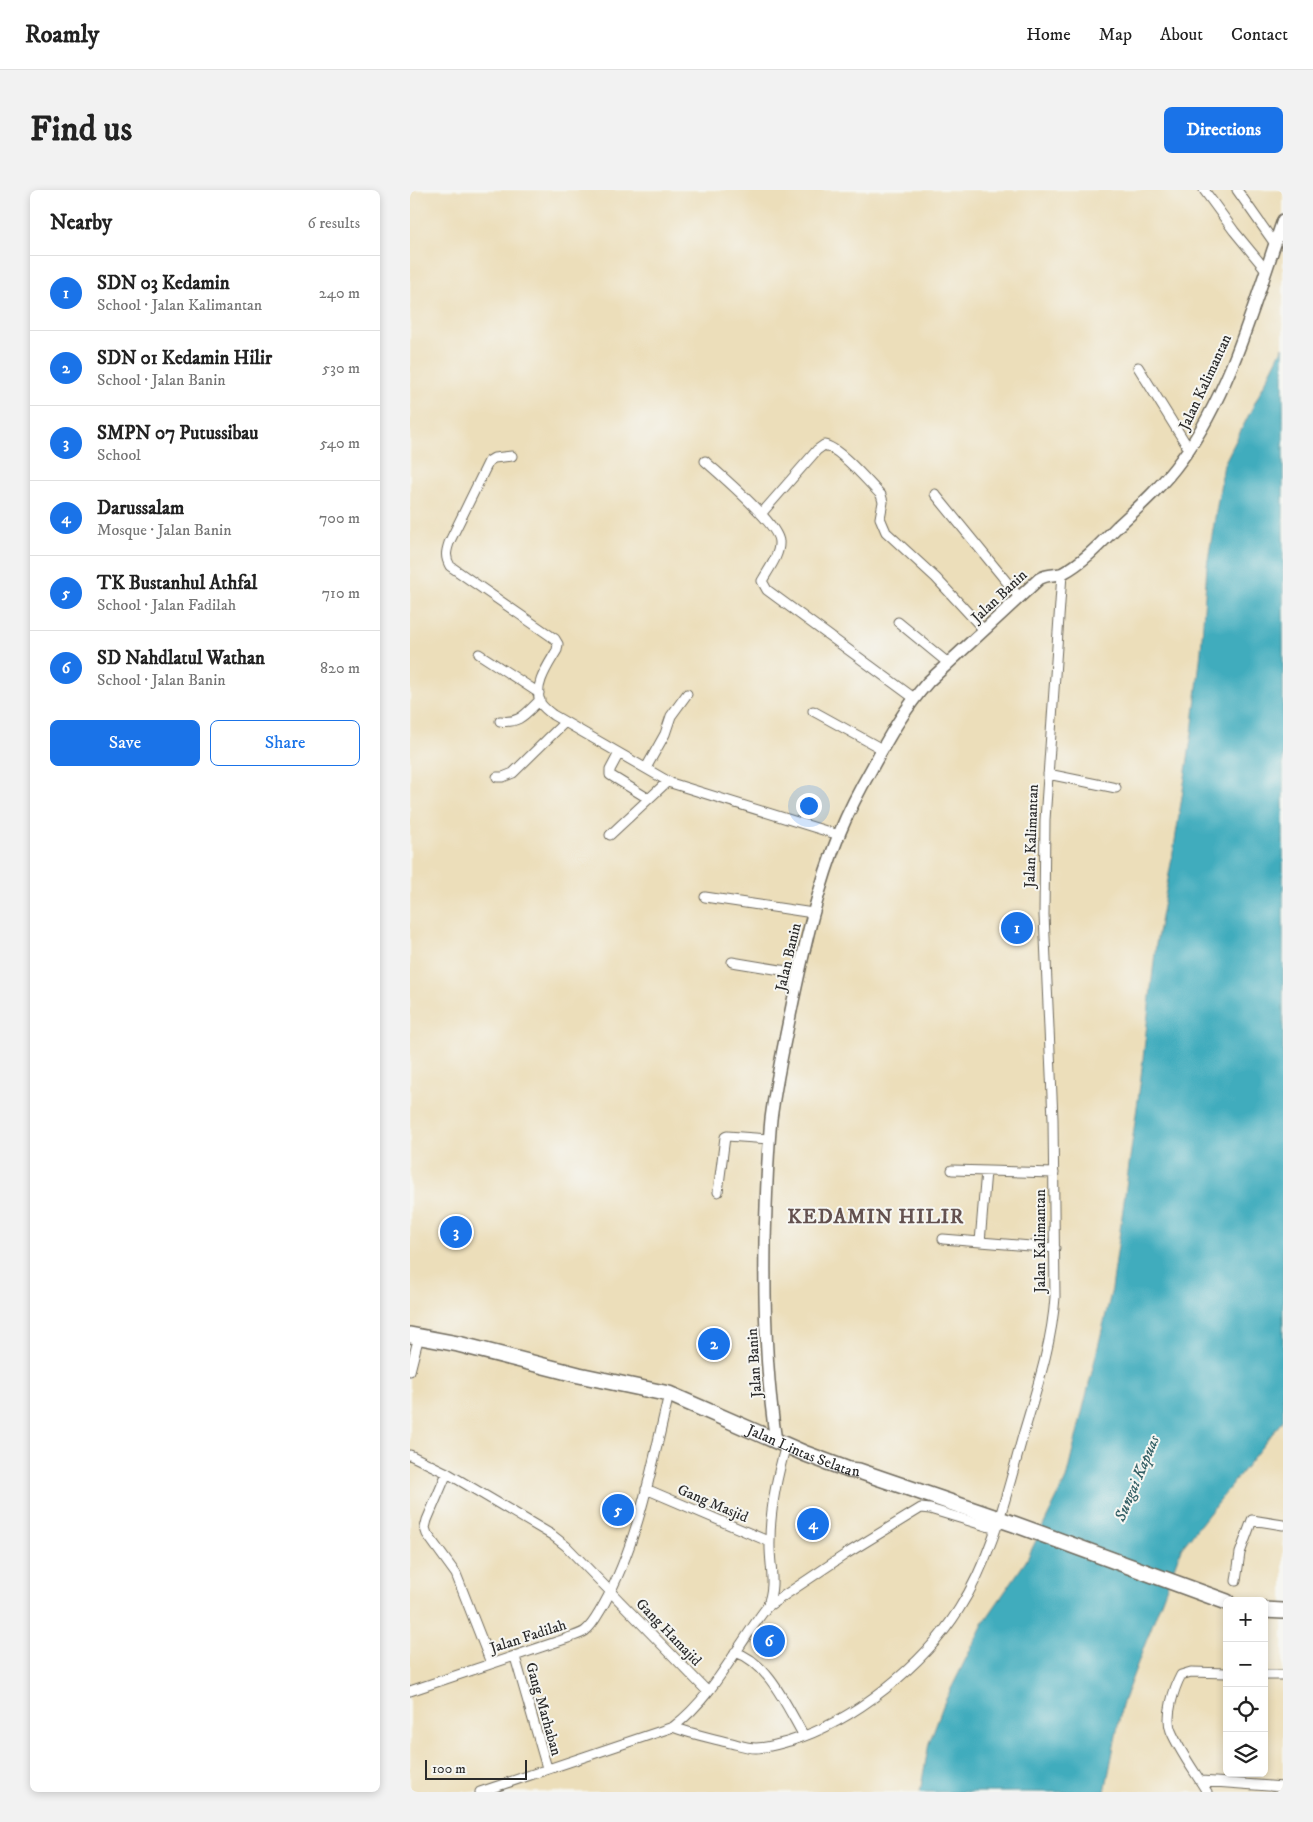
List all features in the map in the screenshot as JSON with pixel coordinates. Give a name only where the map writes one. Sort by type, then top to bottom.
[{"type":"highway","name":"Jalan Lintas Selatan","points":[[413,1334],[459,1338],[557,1367],[669,1394],[786,1443],[856,1467],[859,1471],[997,1523],[1014,1524],[1220,1600]]},
{"type":"highway","name":"Jalan Lintas Selatan","points":[[557,1367],[670,1386],[786,1443]]},
{"type":"highway","points":[[1268,1610],[1283,1612]]},
{"type":"street","points":[[1204,190],[1266,270]]},
{"type":"street","points":[[1237,190],[1275,244]]},
{"type":"street","name":"Jalan Kalimantan","points":[[673,1727],[700,1736],[758,1748],[778,1744],[822,1729],[862,1705],[914,1664],[932,1646],[959,1609],[982,1563],[997,1523],[1054,1320],[1054,1173],[1044,915],[1045,820],[1062,574],[1084,558],[1132,513],[1171,472],[1189,449],[1221,389],[1248,323],[1282,224]]},
{"type":"street","points":[[1138,367],[1189,449]]},
{"type":"street","points":[[761,514],[816,450],[824,445],[829,445],[840,453],[881,496],[883,502],[880,518],[886,532],[936,578],[984,630]]},
{"type":"street","points":[[512,456],[494,458],[485,468],[449,543],[446,560],[450,566],[555,638],[558,644],[557,650],[540,683],[542,706],[565,722],[668,781],[839,835]]},
{"type":"street","points":[[704,461],[761,514],[777,533],[780,545],[762,581],[764,586],[914,698]]},
{"type":"street","points":[[935,494],[1019,597]]},
{"type":"street","name":"Jalan Banin","points":[[673,1727],[689,1714],[708,1692],[767,1607],[772,1594],[771,1522],[780,1466],[786,1443],[765,1308],[765,1222],[769,1139],[777,1085],[799,972],[813,913],[839,835],[882,749],[914,698],[948,663],[1038,579],[1046,575],[1062,574]]},
{"type":"street","points":[[898,622],[948,663]]},
{"type":"street","points":[[479,654],[540,697]]},
{"type":"street","points":[[646,768],[666,734],[671,716],[687,694]]},
{"type":"street","points":[[500,721],[513,722],[519,720],[540,697]]},
{"type":"street","points":[[813,711],[882,749]]},
{"type":"street","points":[[497,777],[513,773],[565,722]]},
{"type":"street","points":[[619,753],[610,770],[610,775],[649,799]]},
{"type":"street","points":[[1048,774],[1116,788]]},
{"type":"street","points":[[610,835],[668,781]]},
{"type":"street","points":[[706,898],[813,913]]},
{"type":"street","points":[[732,962],[799,972]]},
{"type":"street","points":[[718,1192],[727,1136],[769,1139]]},
{"type":"street","points":[[952,1170],[1054,1173]]},
{"type":"street","points":[[980,1242],[986,1171]]},
{"type":"street","points":[[943,1239],[1055,1248]]},
{"type":"street","points":[[410,1371],[413,1334]]},
{"type":"street","name":"Jalan Fadilah","points":[[410,1691],[491,1663],[515,1657],[585,1631],[594,1621],[611,1592],[624,1559],[646,1489],[669,1394]]},
{"type":"street","name":"Gang Hamajid","points":[[410,1455],[447,1473],[552,1535],[566,1546],[708,1692]]},
{"type":"street","points":[[447,1473],[427,1520],[426,1528],[434,1545],[456,1574],[491,1663]]},
{"type":"street","name":"Gang Masjid","points":[[646,1489],[770,1542]]},
{"type":"street","points":[[767,1607],[846,1554],[921,1508],[930,1508],[997,1523]]},
{"type":"street","points":[[1236,1581],[1240,1553],[1252,1520],[1283,1526]]},
{"type":"street","points":[[735,1652],[745,1655],[759,1666],[778,1690],[804,1736]]},
{"type":"street","name":"Gang Marhaban","points":[[515,1657],[548,1768]]},
{"type":"street","points":[[1207,1792],[1170,1730],[1170,1707],[1175,1686],[1182,1675],[1191,1672],[1223,1673]]},
{"type":"street","points":[[1268,1675],[1283,1675]]},
{"type":"street","points":[[480,1792],[673,1727]]},
{"type":"street","points":[[1201,1781],[1283,1787]]},
{"type":"water","name":"Sungai Kapuas","points":[[1283,347],[1283,1420],[1181,1549],[1122,1705],[1105,1792],[920,1792],[929,1743],[944,1703],[984,1622],[1026,1561],[1066,1479],[1112,1289],[1140,1085],[1156,944],[1192,733],[1201,651],[1207,566],[1224,464]]},
{"type":"place","name":"SDN 03 Kedamin","points":[[1017,928]]},
{"type":"place","name":"SMPN 07 Putussibau","points":[[456,1232]]},
{"type":"place","name":"SDN 01 Kedamin Hilir","points":[[714,1344]]},
{"type":"place","name":"TK Bustanhul Athfal","points":[[618,1510]]},
{"type":"place","name":"Darussalam","points":[[813,1524]]},
{"type":"place","name":"SD Nahdlatul Wathan","points":[[769,1641]]},
{"type":"district","name":"KEDAMIN HILIR","points":[[876,1216]]}]
